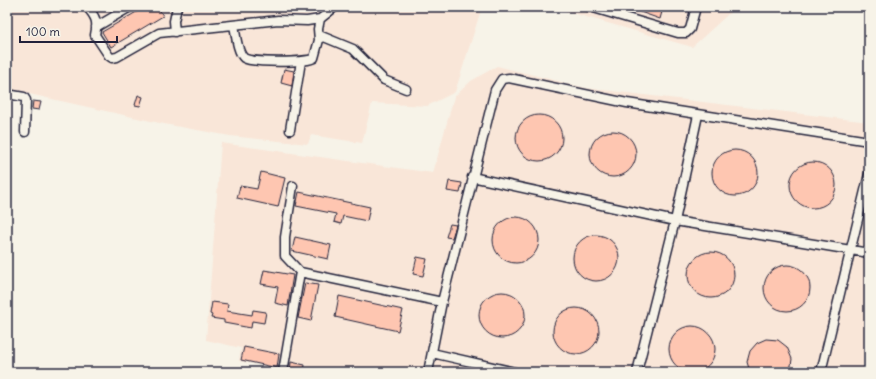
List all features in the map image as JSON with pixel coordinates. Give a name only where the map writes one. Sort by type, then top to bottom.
[{"type":"lane","points":[[87,7],[95,16],[95,35],[109,56],[112,58],[117,57],[159,34],[278,20],[307,21],[320,19],[335,7]]},
{"type":"lane","points":[[96,27],[130,7]]},
{"type":"lane","points":[[175,32],[177,7]]},
{"type":"lane","points":[[590,7],[678,33],[686,33],[690,29],[696,7]]},
{"type":"lane","points":[[234,25],[243,57],[265,62],[310,61],[314,58],[319,35],[318,30],[320,19]]},
{"type":"lane","points":[[319,35],[353,49],[384,80],[406,89]]},
{"type":"lane","points":[[290,130],[301,61]]},
{"type":"lane","points":[[428,372],[442,302],[472,177],[495,90],[502,80],[509,78],[627,103],[869,141]]},
{"type":"lane","points":[[7,94],[24,97],[26,100],[25,132]]},
{"type":"lane","points":[[637,372],[675,221],[698,115]]},
{"type":"lane","points":[[821,372],[869,174]]},
{"type":"lane","points":[[472,177],[675,221],[869,253]]},
{"type":"lane","points":[[293,186],[285,237],[285,256],[300,272],[442,302]]},
{"type":"lane","points":[[283,372],[300,272]]},
{"type":"lane","points":[[432,353],[515,372]]},
{"type":"shaded area","points":[[7,7],[482,7],[455,92],[427,106],[372,103],[362,143],[311,135],[308,144],[230,136],[164,124],[7,89]]},
{"type":"shaded area","points":[[551,7],[736,7],[692,47]]},
{"type":"shaded area","points":[[497,66],[586,88],[869,122],[869,372],[287,372],[287,370],[239,361],[241,348],[206,340],[221,143],[433,173],[454,97],[471,81]]},
{"type":"building","points":[[145,7],[158,7],[163,16],[111,47],[102,32]]},
{"type":"building","points":[[626,7],[658,7],[663,8],[660,19]]},
{"type":"building","points":[[284,69],[294,71],[292,86],[281,83]]},
{"type":"building","points":[[138,95],[143,97],[140,106],[135,105]]},
{"type":"building","points":[[33,101],[41,102],[39,110],[32,109]]},
{"type":"building","points":[[539,115],[552,119],[558,125],[562,138],[558,151],[552,157],[539,161],[526,157],[520,151],[516,138],[520,125],[526,119]]},
{"type":"building","points":[[613,131],[626,135],[632,141],[636,154],[632,167],[626,173],[613,177],[600,173],[594,167],[590,154],[594,141],[600,135]]},
{"type":"building","points":[[735,150],[748,154],[754,160],[758,173],[754,186],[748,192],[735,196],[722,192],[716,186],[712,173],[716,160],[722,154]]},
{"type":"building","points":[[813,162],[826,166],[832,172],[836,185],[832,198],[826,204],[813,208],[800,204],[794,198],[790,185],[794,172],[800,166]]},
{"type":"building","points":[[261,172],[285,178],[278,207],[237,198],[240,186],[257,189]]},
{"type":"building","points":[[449,181],[462,183],[460,193],[447,191]]},
{"type":"building","points":[[299,192],[370,207],[367,221],[343,216],[341,224],[334,222],[336,214],[296,206]]},
{"type":"building","points":[[516,217],[529,221],[535,227],[539,240],[535,253],[529,259],[516,263],[503,259],[497,253],[493,240],[497,227],[503,221]]},
{"type":"building","points":[[450,224],[456,225],[452,238],[446,237]]},
{"type":"building","points":[[596,235],[609,239],[615,245],[619,258],[615,271],[609,277],[596,281],[583,277],[577,271],[573,258],[577,245],[583,239]]},
{"type":"building","points":[[295,237],[331,245],[328,259],[292,251]]},
{"type":"building","points":[[711,252],[724,256],[730,262],[734,275],[730,288],[724,294],[711,298],[698,294],[692,288],[688,275],[692,262],[698,256]]},
{"type":"building","points":[[417,257],[427,259],[423,276],[413,274]]},
{"type":"building","points":[[787,265],[800,269],[806,275],[810,288],[806,301],[800,307],[787,311],[774,307],[768,301],[764,288],[768,275],[774,269]]},
{"type":"building","points":[[264,270],[293,275],[288,306],[275,303],[278,287],[261,284]]},
{"type":"building","points":[[305,283],[318,285],[311,321],[298,318]]},
{"type":"building","points":[[502,292],[515,296],[521,302],[525,315],[521,328],[515,334],[502,338],[489,334],[483,328],[479,315],[483,302],[489,296]]},
{"type":"building","points":[[339,296],[403,310],[398,331],[335,317]]},
{"type":"building","points":[[212,302],[228,304],[227,311],[252,315],[253,310],[266,312],[264,323],[252,321],[251,328],[224,323],[224,320],[211,318],[212,315],[210,314]]},
{"type":"building","points":[[576,308],[589,312],[595,318],[599,331],[595,344],[589,350],[576,354],[563,350],[557,344],[553,331],[557,318],[563,312]]},
{"type":"building","points":[[692,326],[705,330],[711,336],[715,349],[711,362],[705,368],[692,372],[679,368],[673,362],[669,349],[673,336],[679,330]]},
{"type":"building","points":[[766,339],[778,340],[787,347],[792,359],[790,372],[750,372],[747,362],[750,351],[757,343]]},
{"type":"building","points":[[244,347],[279,354],[277,368],[241,360]]},
{"type":"building","points":[[291,362],[305,365],[304,372],[290,372]]}]
